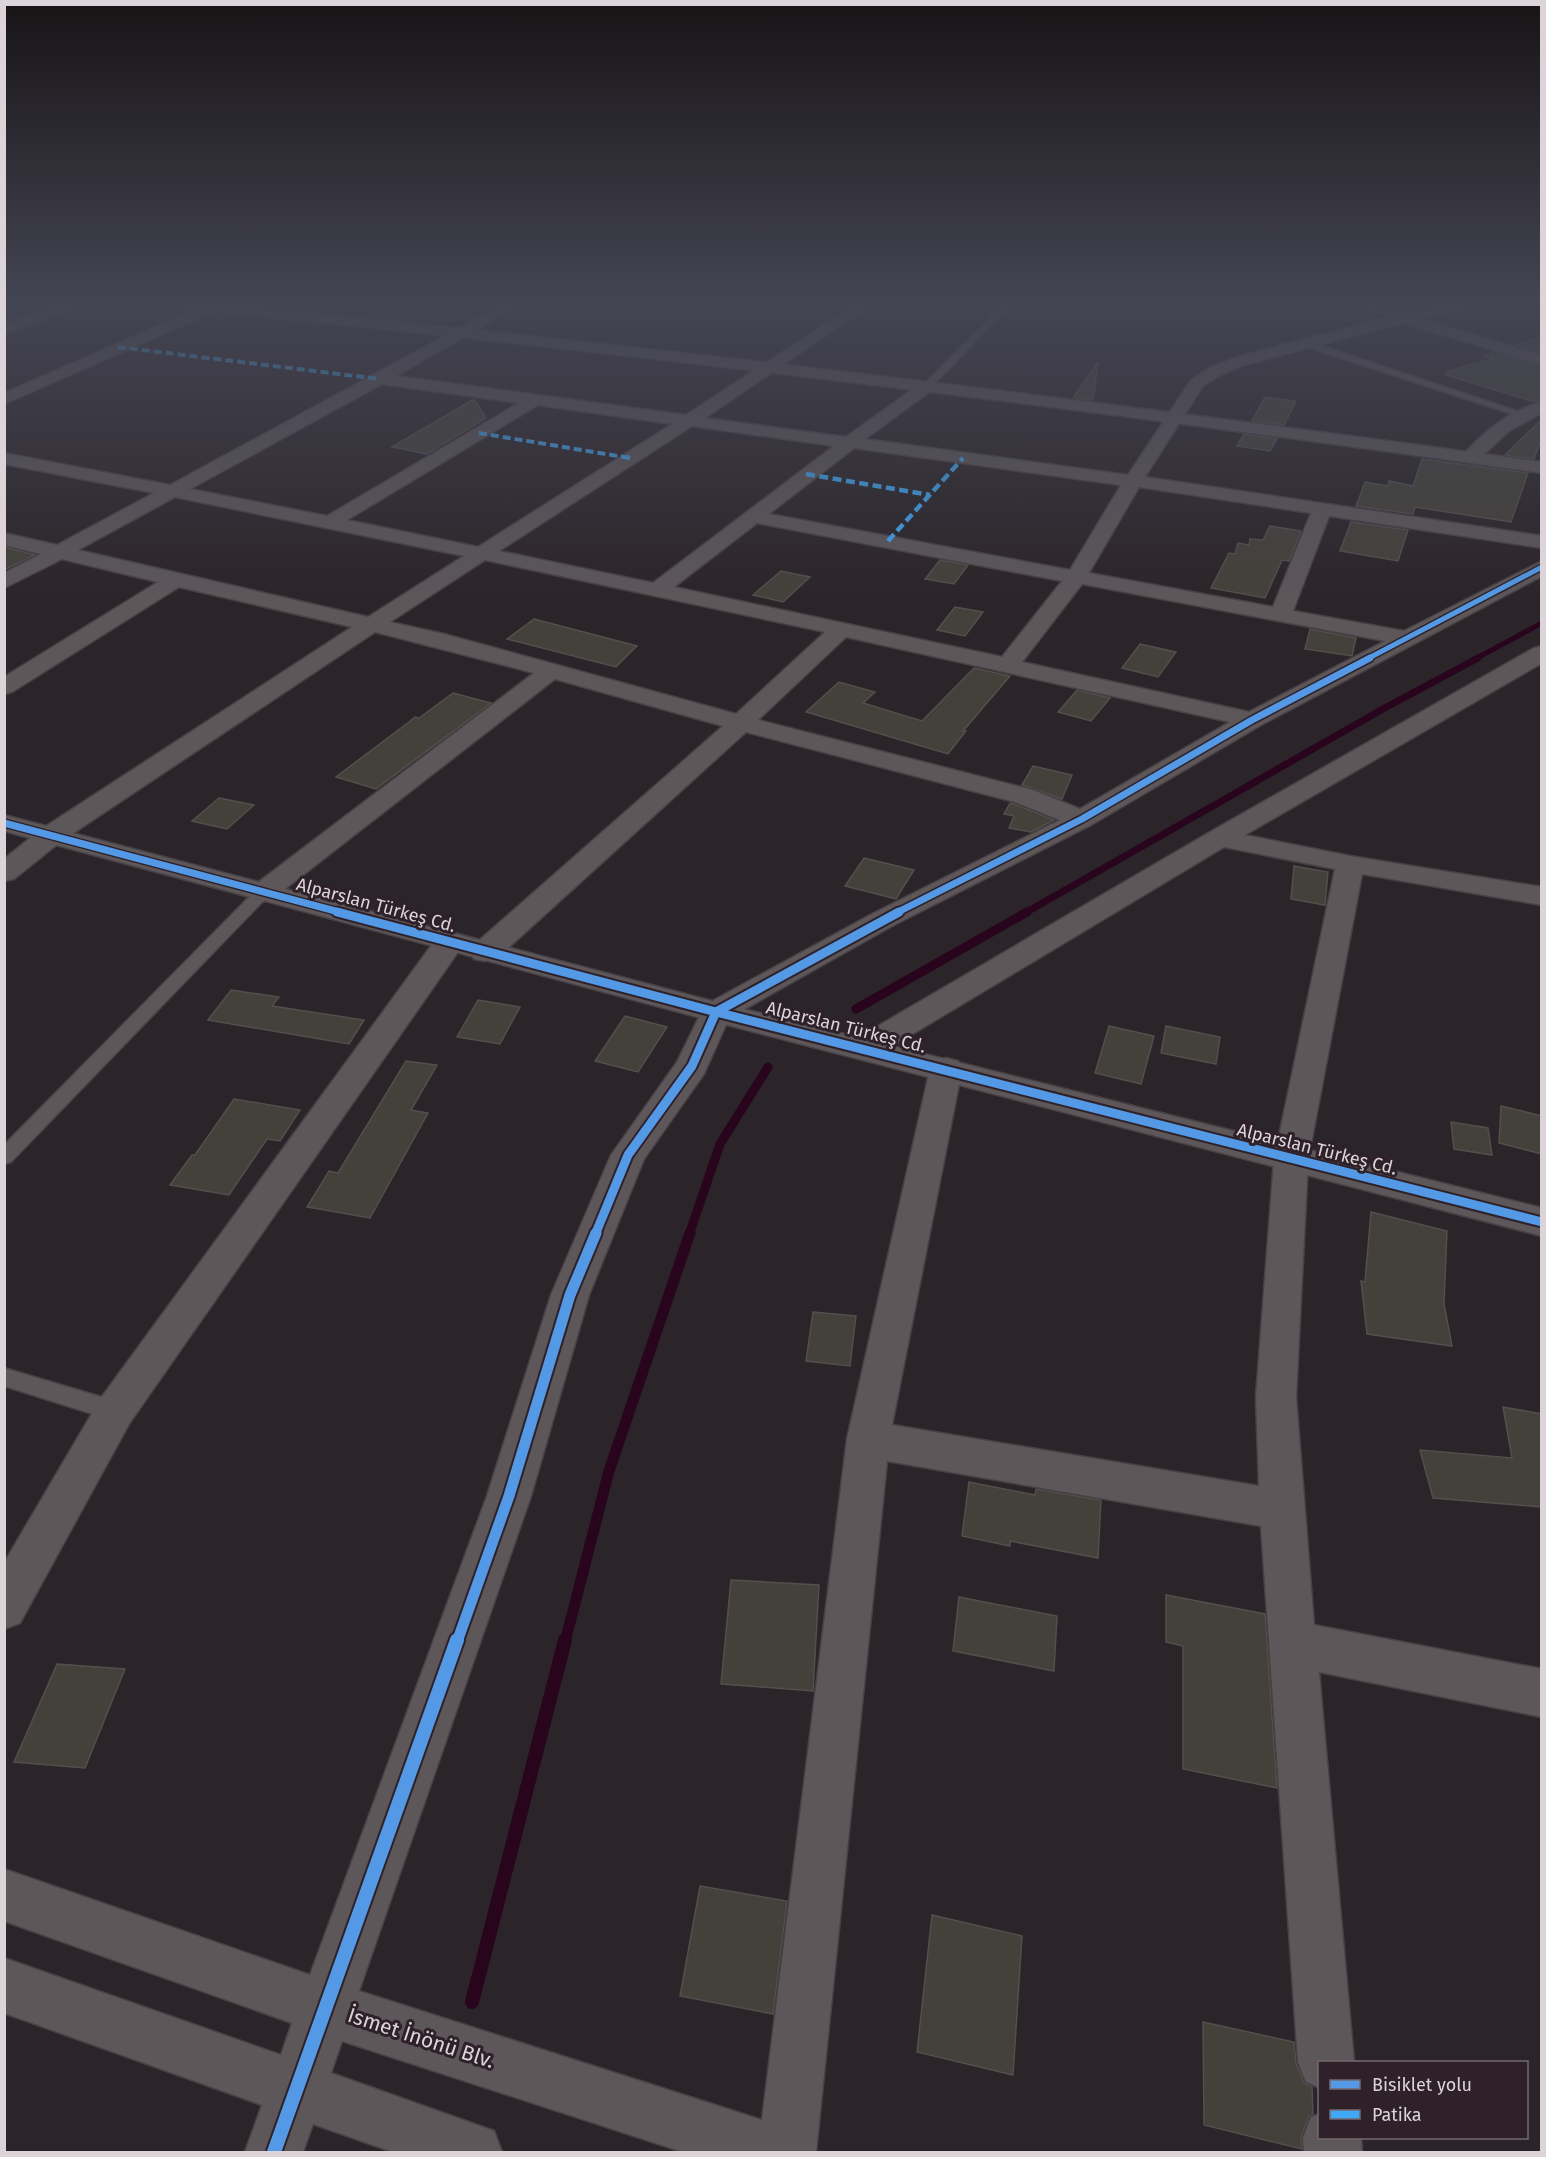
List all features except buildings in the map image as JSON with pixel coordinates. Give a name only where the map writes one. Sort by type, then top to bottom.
[{"type":"street","points":[[4,582],[341,401]]},
{"type":"street","points":[[332,521],[534,401]]},
{"type":"street","points":[[549,401],[1323,508],[1542,542]]},
{"type":"street","points":[[4,873],[50,836],[373,623],[720,401]]},
{"type":"street","points":[[657,590],[754,518],[848,442],[907,401]]},
{"type":"street","points":[[1039,401],[1175,417],[1542,468]]},
{"type":"street","points":[[1008,665],[1077,576],[1133,481],[1186,401]]},
{"type":"street","points":[[1470,458],[1488,438],[1521,414],[1542,406]]},
{"type":"street","points":[[4,458],[332,521],[1008,665],[1252,720]]},
{"type":"street","points":[[1281,613],[1323,508]]},
{"type":"street","points":[[754,518],[1281,613],[1405,638]]},
{"type":"street","points":[[4,539],[373,623],[741,723],[1024,796],[1082,819]]},
{"type":"street","points":[[274,2152],[509,1497],[570,1295],[628,1155],[692,1066],[716,1012],[882,920],[1082,819],[1252,720],[1542,567]]},
{"type":"street","points":[[4,687],[176,580]]},
{"type":"street","points":[[4,1607],[115,1411],[302,1152],[468,947],[741,723],[840,630]]},
{"type":"street","points":[[865,1048],[1220,838],[1542,653]]},
{"type":"street","points":[[4,657],[39,665]]},
{"type":"street","points":[[262,893],[551,671]]},
{"type":"street","name":"Alparslan Türkeş Cd.","points":[[4,823],[716,1012],[865,1048],[1291,1160],[1542,1222]]},
{"type":"street","points":[[1220,838],[1350,864],[1542,896]]},
{"type":"street","points":[[1326,2061],[1282,1510],[1276,1397],[1291,1160],[1350,864]]},
{"type":"street","points":[[787,2152],[868,1439],[946,1069]]},
{"type":"street","points":[[868,1439],[1282,1510]]},
{"type":"street","points":[[1293,1644],[1542,1693]]},
{"type":"street","name":"İsmet İnönü Blv.","points":[[4,1895],[327,2008],[771,2152]]},
{"type":"street","points":[[4,1985],[473,2152]]},
{"type":"lane","points":[[1480,401],[1521,414]]},
{"type":"lane","points":[[4,1157],[262,893]]},
{"type":"lane","points":[[4,1377],[115,1411]]},
{"type":"waterway","points":[[1475,659],[1542,623]]},
{"type":"waterway","points":[[1025,913],[1383,709],[1478,658]]},
{"type":"waterway","points":[[856,1009],[1027,912]]},
{"type":"waterway","points":[[689,1235],[720,1144],[768,1067]]},
{"type":"waterway","points":[[565,1642],[609,1471],[690,1233]]},
{"type":"waterway","points":[[472,2002],[565,1640]]},
{"type":"marked path","points":[[479,433],[630,458]]},
{"type":"marked path","points":[[888,541],[963,458]]},
{"type":"marked path","points":[[806,474],[930,495]]},
{"type":"cycle path","points":[[274,2152],[509,1496],[570,1295],[628,1155],[692,1066],[716,1012],[882,920],[1082,819],[1252,720],[1542,567]]},
{"type":"cycle path","points":[[4,823],[716,1012],[1542,1222]]}]
